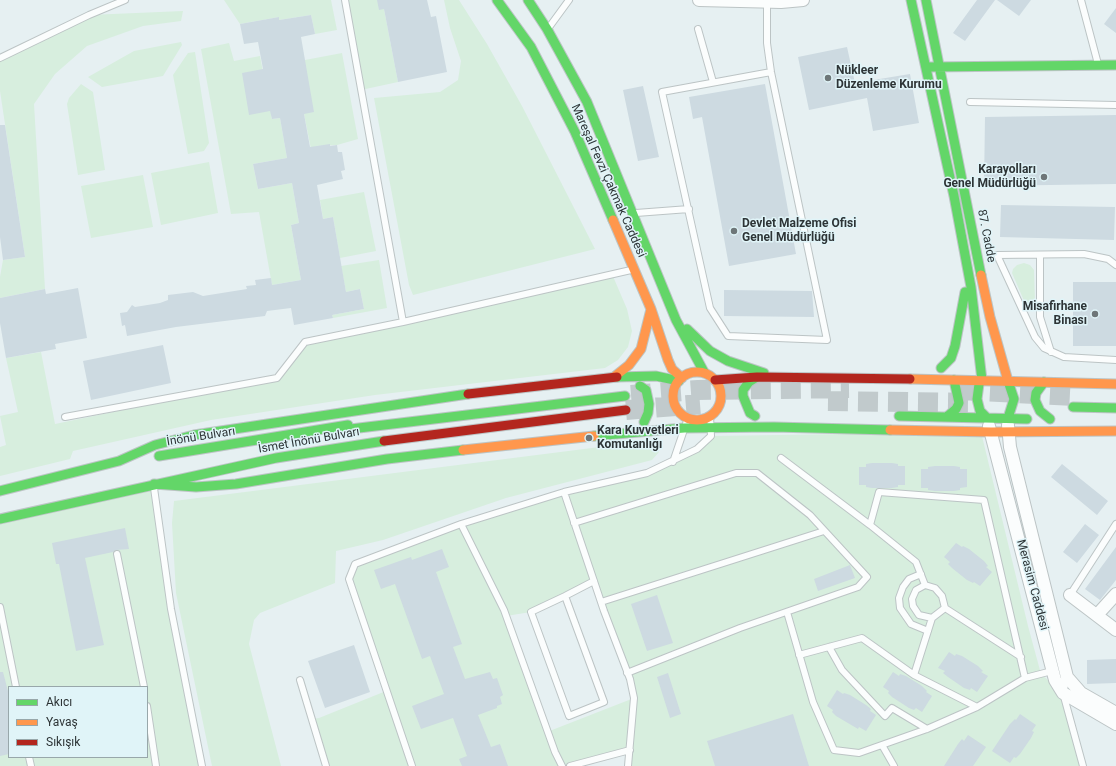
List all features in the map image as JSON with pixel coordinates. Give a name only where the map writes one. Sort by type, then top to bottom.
[{"type":"main road","name":"Mareşal Fevzi Çakmak Caddesi","points":[[497,0],[531,47],[575,132],[651,309],[672,369],[679,382]]},
{"type":"main road","name":"Mareşal Fevzi Çakmak Caddesi","points":[[528,0],[547,29],[586,102],[676,320],[704,372]]},
{"type":"main road","name":"87. Cadde","points":[[911,0],[954,196],[965,264],[997,370],[1008,381]]},
{"type":"main road","name":"87. Cadde","points":[[926,0],[941,66],[989,310],[997,370]]},
{"type":"main road","points":[[926,67],[1116,64]]},
{"type":"main road","points":[[954,369],[936,368],[951,358],[956,346],[966,287],[965,264]]},
{"type":"main road","points":[[614,377],[629,365],[642,349],[651,309]]},
{"type":"main road","points":[[676,320],[710,351],[728,360],[777,378]]},
{"type":"main road","points":[[777,378],[783,373],[804,368]]},
{"type":"main road","points":[[968,369],[997,370]]},
{"type":"main road","name":"87. Cadde","points":[[982,380],[997,370]]},
{"type":"main road","points":[[687,417],[676,407],[673,393],[679,382],[693,372],[704,372],[715,380],[721,393],[718,408],[712,415]]},
{"type":"main road","points":[[1034,372],[1116,377]]},
{"type":"main road","points":[[0,491],[119,461],[155,445],[194,435],[479,392],[614,377],[656,376],[679,382]]},
{"type":"main road","points":[[715,380],[757,377],[982,380],[1116,384]]},
{"type":"main road","points":[[741,416],[758,416],[750,412],[743,396],[743,390],[748,382],[757,377]]},
{"type":"main road","points":[[948,416],[956,409],[958,403],[958,393],[954,380]]},
{"type":"main road","points":[[982,380],[979,384],[977,399],[980,411],[986,417]]},
{"type":"main road","points":[[1008,381],[1014,399],[1008,418]]},
{"type":"main road","name":"İnönü Bulvarı","points":[[119,461],[390,417],[679,382]]},
{"type":"main road","points":[[886,416],[1054,419],[1040,411],[1035,400],[1036,393],[1044,382]]},
{"type":"main road","points":[[631,389],[646,390],[649,404],[648,413],[644,422]]},
{"type":"main road","points":[[1073,407],[1116,408]]},
{"type":"main road","name":"İsmet İnönü Bulvarı","points":[[0,519],[276,458],[368,443],[626,410]]},
{"type":"main road","points":[[154,484],[485,439],[644,422],[662,422],[687,417],[700,420],[712,415],[727,415]]},
{"type":"main road","points":[[154,484],[196,488],[236,484],[387,459],[519,443],[684,428],[774,427],[991,432],[1116,431]]},
{"type":"street","points":[[699,0],[803,0]]},
{"type":"street","name":"Merasim Caddesi","points":[[986,417],[1044,633],[1052,671],[1055,680],[1063,693]]},
{"type":"street","name":"Merasim Caddesi","points":[[1008,418],[1010,447],[1067,677],[1080,693],[1116,713]]},
{"type":"street","points":[[1097,615],[1116,594]]},
{"type":"street","points":[[1070,595],[1116,630]]},
{"type":"street","points":[[1063,693],[1116,724]]},
{"type":"lane","points":[[0,58],[89,15],[125,0]]},
{"type":"lane","points":[[344,0],[403,322]]},
{"type":"lane","points":[[547,29],[569,0]]},
{"type":"lane","points":[[1081,0],[1098,64]]},
{"type":"lane","points":[[767,1],[767,44],[771,72],[827,340],[728,336],[710,308],[662,92],[771,72]]},
{"type":"lane","points":[[698,30],[713,82]]},
{"type":"lane","points":[[970,102],[1116,105]]},
{"type":"lane","points":[[632,213],[689,209]]},
{"type":"lane","points":[[1115,265],[1108,259],[1098,256],[997,255],[1035,337],[1044,348],[1064,357],[1116,360]]},
{"type":"lane","points":[[1040,255],[1040,317],[1052,352]]},
{"type":"lane","points":[[1115,265],[1116,256]]},
{"type":"lane","points":[[65,417],[277,378],[304,342],[403,322],[634,269]]},
{"type":"lane","points":[[412,766],[349,578],[355,564],[461,524],[564,492],[647,473],[698,449],[711,436],[712,415]]},
{"type":"lane","points":[[673,462],[681,442],[687,417]]},
{"type":"lane","points":[[781,458],[870,525],[916,562],[925,585]]},
{"type":"lane","points":[[574,523],[736,473],[757,473],[810,515],[867,577],[858,587],[740,628],[627,673]]},
{"type":"lane","points":[[154,484],[171,609],[202,766]]},
{"type":"lane","points":[[564,492],[601,602],[627,673],[634,698],[628,766]]},
{"type":"lane","points":[[870,525],[879,492],[984,500],[1025,678]]},
{"type":"lane","points":[[461,524],[504,610],[554,752],[562,766]]},
{"type":"lane","points":[[1070,595],[1116,524]]},
{"type":"lane","points":[[601,602],[824,531]]},
{"type":"lane","points":[[117,554],[144,686]]},
{"type":"lane","points":[[921,574],[909,579],[898,598],[900,608],[911,624],[928,630]]},
{"type":"lane","points":[[565,596],[604,702],[569,716],[531,612],[594,581]]},
{"type":"lane","points":[[932,618],[919,615],[913,606],[912,599],[916,590],[925,585],[935,588],[942,596],[945,608],[1021,656]]},
{"type":"lane","points":[[0,607],[16,686]]},
{"type":"lane","points":[[914,675],[932,618],[945,608]]},
{"type":"lane","points":[[787,612],[812,702],[834,750],[859,753],[927,729],[977,707],[1025,678],[1052,671]]},
{"type":"lane","points":[[800,655],[862,638],[914,675],[977,707]]},
{"type":"lane","points":[[829,647],[842,670],[885,716],[892,708],[927,729]]},
{"type":"lane","points":[[1067,677],[1063,693],[1084,766]]},
{"type":"lane","points":[[300,680],[326,766]]},
{"type":"lane","points":[[148,713],[156,766]]},
{"type":"lane","points":[[882,745],[894,766]]},
{"type":"lane","points":[[570,766],[630,750]]},
{"type":"green space","points":[[224,0],[331,0],[337,30],[315,34],[311,15],[279,20],[279,17],[240,24]]},
{"type":"green space","points":[[345,0],[377,0],[384,9],[398,82],[361,90]]},
{"type":"green space","points":[[444,0],[459,0],[487,44],[522,106],[595,249],[413,295],[409,285],[374,98],[440,92],[458,80],[461,61],[450,28]]},
{"type":"green space","points":[[183,11],[181,21],[143,26],[87,46],[55,74],[34,104],[45,289],[0,298],[0,277],[3,260],[25,257],[0,91],[0,58],[89,15]]},
{"type":"green space","points":[[181,42],[182,45],[163,76],[102,87],[88,77],[134,51]]},
{"type":"green space","points":[[229,43],[234,61],[260,56],[272,119],[280,118],[287,158],[253,164],[258,189],[292,183],[299,223],[291,225],[301,280],[272,285],[259,212],[231,214],[201,49]]},
{"type":"green space","points":[[195,52],[209,143],[204,151],[188,154],[173,75],[188,53]]},
{"type":"green space","points":[[342,53],[358,139],[337,145],[316,146],[312,154],[304,114],[305,60]]},
{"type":"green space","points":[[81,84],[93,92],[105,170],[78,175],[67,104],[69,98]]},
{"type":"green space","points":[[209,162],[218,213],[161,225],[151,173]]},
{"type":"green space","points":[[143,175],[153,227],[91,238],[81,186]]},
{"type":"green space","points":[[364,192],[376,251],[340,258],[333,217],[323,219],[320,200]]},
{"type":"green space","points":[[379,260],[387,308],[333,318],[332,315],[364,309],[360,289],[346,292],[341,266]]},
{"type":"green space","points":[[1024,263],[1030,265],[1034,270],[1035,302],[1032,304],[1025,303],[1012,273],[1013,269],[1017,265]]},
{"type":"green space","points":[[612,274],[627,309],[632,331],[628,347],[618,360],[605,368],[375,395],[211,420],[73,451],[70,459],[0,476],[0,447],[6,445],[0,416],[18,412],[6,358],[41,352],[55,424],[277,378],[305,342]]},
{"type":"green space","points":[[981,432],[1041,674],[1063,693],[1083,766],[628,766],[629,750],[570,766],[326,766],[312,719],[319,718],[386,691],[349,579],[355,564],[461,524],[564,492],[647,473],[697,449],[711,436]],"holes":[[[594,582],[634,698],[547,732],[506,616],[531,612]]]},
{"type":"green space","points":[[655,440],[659,452],[652,460],[506,498],[383,540],[336,551],[335,583],[260,613],[254,620],[249,644],[281,766],[212,766],[176,593],[172,523],[174,501]]},
{"type":"green space","points":[[154,484],[171,609],[202,766],[0,766],[0,519]]},
{"type":"building","points":[[377,0],[427,0],[431,17],[436,16],[447,72],[398,82],[384,9],[379,10]]},
{"type":"building","points":[[977,0],[995,0],[965,41],[953,33]]},
{"type":"building","points":[[997,0],[1031,0],[1019,16]]},
{"type":"building","points":[[1116,8],[1116,33],[1104,24]]},
{"type":"building","points":[[311,15],[315,34],[301,37],[314,112],[304,114],[310,147],[330,144],[330,146],[337,145],[338,152],[342,152],[345,170],[341,171],[343,179],[317,185],[323,219],[333,217],[346,292],[360,289],[364,309],[332,315],[333,318],[294,325],[291,308],[267,311],[265,316],[176,327],[127,336],[125,325],[122,326],[120,313],[127,312],[132,305],[135,307],[160,303],[168,300],[168,295],[193,292],[203,296],[247,289],[246,286],[256,285],[255,280],[271,278],[272,285],[301,280],[291,225],[299,223],[292,183],[258,189],[253,164],[287,158],[280,118],[272,119],[270,111],[249,115],[242,73],[263,69],[258,42],[244,44],[240,24],[279,17],[279,20]]},
{"type":"building","points":[[847,47],[855,83],[910,74],[919,123],[873,131],[867,98],[809,110],[798,57]]},
{"type":"building","points":[[765,84],[796,254],[729,266],[702,117],[693,119],[689,97]]},
{"type":"building","points":[[643,86],[659,157],[638,161],[623,90]]},
{"type":"building","points":[[1116,115],[1116,184],[984,186],[985,117]]},
{"type":"building","points":[[0,125],[5,125],[25,257],[3,260],[0,237]]},
{"type":"building","points":[[1001,205],[1115,207],[1114,240],[1000,237]]},
{"type":"building","name":"Misafirhane Binası","points":[[1073,282],[1116,282],[1116,346],[1073,346]]},
{"type":"building","points":[[78,288],[87,338],[55,344],[56,349],[6,358],[0,323],[0,298],[45,289],[46,294]]},
{"type":"building","points":[[724,290],[812,291],[814,317],[724,316]]},
{"type":"building","points":[[163,345],[171,383],[91,400],[83,361]]},
{"type":"building","points":[[892,463],[898,464],[898,466],[905,466],[905,485],[898,485],[898,487],[892,488],[872,488],[866,487],[866,485],[859,485],[859,467],[866,467],[866,464]]},
{"type":"building","points":[[1062,464],[1108,501],[1097,515],[1051,477]]},
{"type":"building","points":[[954,466],[960,467],[960,469],[967,469],[967,487],[954,491],[935,491],[928,490],[928,488],[921,488],[921,469],[928,469],[928,467]]},
{"type":"building","points":[[1085,524],[1099,535],[1077,563],[1063,552]]},
{"type":"building","points":[[125,528],[129,549],[116,550],[85,558],[104,645],[76,651],[59,564],[56,564],[52,543]]},
{"type":"building","points":[[956,543],[969,549],[984,561],[988,566],[986,567],[992,572],[980,586],[967,580],[952,568],[948,564],[950,562],[944,557]]},
{"type":"building","points":[[1116,547],[1116,580],[1100,600],[1085,589]]},
{"type":"building","points":[[442,549],[449,567],[436,572],[462,644],[453,647],[465,679],[490,672],[493,679],[497,678],[503,695],[500,697],[502,704],[497,706],[497,708],[478,715],[491,747],[500,744],[508,766],[462,766],[459,759],[467,756],[453,718],[421,729],[412,706],[444,694],[430,656],[422,659],[395,584],[381,589],[374,570],[411,557],[412,560]]},
{"type":"building","points":[[850,565],[855,578],[818,591],[814,579]]},
{"type":"building","points":[[657,595],[673,643],[647,651],[631,604]]},
{"type":"building","points":[[354,645],[370,692],[325,708],[308,661]]},
{"type":"building","points":[[949,652],[955,656],[956,654],[962,656],[978,666],[983,671],[981,672],[988,676],[977,692],[971,688],[970,690],[964,688],[943,673],[945,671],[938,668]]},
{"type":"building","points":[[1116,659],[1116,683],[1087,684],[1087,660]]},
{"type":"building","points":[[0,672],[3,672],[8,691],[8,754],[0,756]]},
{"type":"building","points":[[893,672],[899,676],[900,674],[906,676],[922,686],[927,691],[926,692],[932,696],[922,712],[916,708],[914,710],[909,708],[892,697],[888,693],[889,691],[883,687]]},
{"type":"building","points":[[668,673],[681,714],[670,718],[657,677]]},
{"type":"building","points":[[837,690],[843,694],[850,695],[866,705],[871,709],[870,711],[876,715],[866,731],[859,727],[858,729],[836,716],[832,712],[833,710],[827,706]]},
{"type":"building","points":[[793,714],[809,766],[715,766],[707,741]]},
{"type":"building","points":[[1020,714],[1036,725],[1032,731],[1034,732],[1031,738],[1020,754],[1016,758],[1014,757],[1010,763],[992,751],[1010,724],[1015,719],[1016,720]]},
{"type":"building","points":[[968,735],[986,747],[973,766],[944,766],[958,744],[962,739],[964,741]]},
{"type":"tunnel","points":[[631,395],[698,390],[849,388]]},
{"type":"tunnel","points":[[960,390],[1074,396]]},
{"type":"tunnel","points":[[828,401],[976,403]]},
{"type":"tunnel","points":[[626,410],[700,404]]},
{"type":"traffic: fast","points":[[497,0],[531,47],[575,132],[613,220]]},
{"type":"traffic: fast","points":[[528,0],[547,29],[587,102],[676,320],[704,372]]},
{"type":"traffic: fast","points":[[911,0],[954,196],[971,287],[982,380]]},
{"type":"traffic: fast","points":[[926,0],[981,275]]},
{"type":"traffic: fast","points":[[930,67],[1116,65]]},
{"type":"traffic: fast","points":[[941,368],[951,358],[955,346],[965,292]]},
{"type":"traffic: fast","points":[[687,329],[710,351],[728,361],[764,373]]},
{"type":"traffic: fast","points":[[617,377],[656,376],[679,381]]},
{"type":"traffic: fast","points":[[755,416],[750,413],[743,396],[743,390],[749,382],[757,377]]},
{"type":"traffic: fast","points":[[948,416],[956,409],[959,403],[954,380]]},
{"type":"traffic: fast","points":[[982,380],[979,384],[977,399],[980,411],[986,417]]},
{"type":"traffic: fast","points":[[1008,381],[1014,399],[1008,418]]},
{"type":"traffic: fast","points":[[1044,382],[1036,393],[1035,400],[1040,411],[1050,419]]},
{"type":"traffic: fast","points":[[640,386],[646,390],[649,404],[648,413],[644,422]]},
{"type":"traffic: fast","points":[[0,491],[119,461],[155,445],[194,435],[468,394]]},
{"type":"traffic: fast","points":[[334,431],[625,396]]},
{"type":"traffic: fast","points":[[1073,407],[1116,408]]},
{"type":"traffic: fast","points":[[899,416],[1027,419]]},
{"type":"traffic: fast","points":[[159,456],[348,425]]},
{"type":"traffic: fast","points":[[594,436],[684,428],[774,427],[890,430]]},
{"type":"traffic: fast","points":[[0,519],[276,458],[384,441]]},
{"type":"traffic: fast","points":[[154,484],[196,487],[236,484],[387,459],[463,450]]},
{"type":"traffic: slow","points":[[613,220],[651,309],[668,360],[672,369],[682,378]]},
{"type":"traffic: slow","points":[[981,275],[990,317],[1008,381]]},
{"type":"traffic: slow","points":[[614,377],[629,365],[641,349],[651,309]]},
{"type":"traffic: slow","points":[[697,372],[706,374],[714,379],[719,387],[721,396],[719,405],[714,413],[706,418],[697,420],[688,418],[680,413],[675,405],[673,396],[675,387],[680,379],[688,374],[697,372]]},
{"type":"traffic: slow","points":[[910,379],[1116,384]]},
{"type":"traffic: slow","points":[[890,430],[991,432],[1116,431]]},
{"type":"traffic: slow","points":[[463,450],[594,436]]},
{"type":"traffic: jam","points":[[468,394],[617,377]]},
{"type":"traffic: jam","points":[[715,380],[757,377],[910,379]]},
{"type":"traffic: jam","points":[[384,441],[626,410]]},
{"type":"place","name":"Nükleer Düzenleme Kurumu","points":[[828,78]]},
{"type":"place","name":"Karayolları Genel Müdürlüğü","points":[[1044,177]]},
{"type":"place","name":"Devlet Malzeme Ofisi Genel Müdürlüğü","points":[[734,231]]},
{"type":"place","name":"Misafirhane Binası","points":[[1095,314]]},
{"type":"place","name":"Kara Kuvvetleri Komutanlığı","points":[[589,438]]}]
